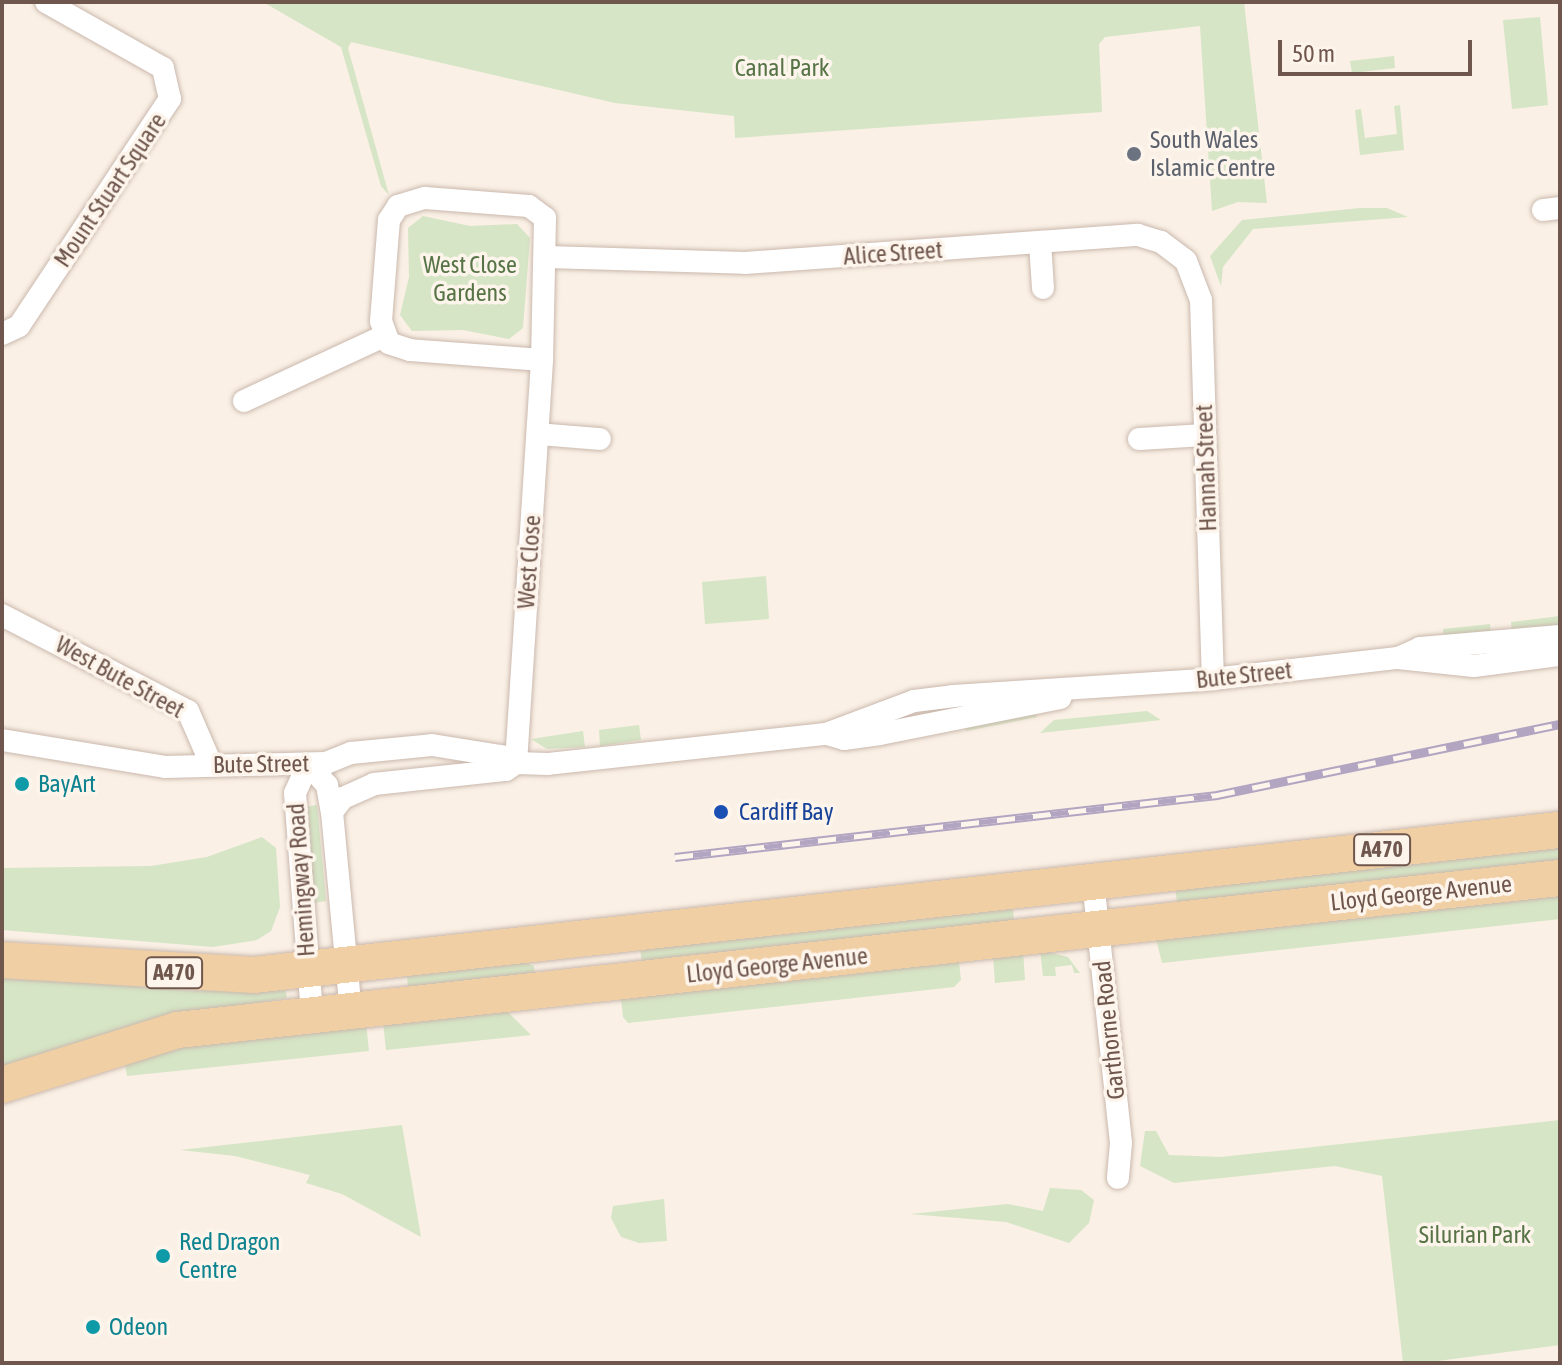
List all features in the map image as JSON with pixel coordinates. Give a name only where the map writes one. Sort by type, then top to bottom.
[{"type":"main road","name":"Lloyd George Avenue","points":[[2,960],[223,976],[307,969],[1560,830]]},
{"type":"main road","name":"Lloyd George Avenue","points":[[2,1085],[178,1030],[1560,878]]},
{"type":"street","name":"Mount Stuart Square","points":[[3,332],[19,326],[170,99],[163,68],[46,2]]},
{"type":"street","name":"West Close","points":[[384,336],[381,321],[389,220],[412,199],[529,206],[548,227],[516,763]]},
{"type":"street","name":"Alice Street","points":[[547,257],[745,263],[1151,237],[1186,261]]},
{"type":"street","points":[[1040,242],[1043,288]]},
{"type":"street","name":"Hannah Street","points":[[1186,261],[1201,300],[1213,679]]},
{"type":"street","points":[[244,401],[384,336],[394,347],[410,350],[542,360]]},
{"type":"street","points":[[538,434],[600,439]]},
{"type":"street","points":[[1139,439],[1205,435]]},
{"type":"street","name":"West Bute Street","points":[[2,615],[188,711],[211,764]]},
{"type":"street","name":"Bute Street","points":[[1398,658],[1420,648],[1560,636]]},
{"type":"street","name":"Bute Street","points":[[332,812],[343,798],[374,784],[506,770],[516,763],[826,734],[914,701],[1040,687],[1090,688],[1213,679],[1398,658],[1474,666],[1560,655]]},
{"type":"street","name":"Bute Street","points":[[2,740],[165,767],[326,763],[351,753],[432,745],[507,757],[516,763]]},
{"type":"street","name":"Hemingway Road","points":[[312,1015],[295,793],[308,764],[327,785],[332,812],[351,1012]]},
{"type":"street","name":"Garthorne Road","points":[[1093,881],[1121,1143],[1118,1178]]},
{"type":"green space","name":"Canal Park","points":[[263,2],[1244,2],[1267,203],[1238,202],[1212,211],[1200,26],[1105,37],[1099,44],[1102,112],[735,138],[734,116],[615,103],[351,42],[348,48],[389,195],[381,186],[341,47]]},
{"type":"green space","points":[[1540,17],[1548,105],[1512,109],[1503,20]]},
{"type":"green space","points":[[1394,56],[1395,68],[1352,73],[1350,61]]},
{"type":"green space","points":[[1400,105],[1404,150],[1360,155],[1355,110],[1361,109],[1365,138],[1397,134],[1394,106]]},
{"type":"green space","points":[[1387,208],[1408,217],[1253,229],[1223,267],[1221,286],[1210,256],[1242,220]]},
{"type":"green space","name":"West Close Gardens","points":[[423,216],[470,226],[517,224],[530,238],[523,328],[509,339],[463,330],[412,331],[400,315],[409,277],[408,228]]},
{"type":"green space","points":[[766,576],[769,619],[705,624],[702,582]]},
{"type":"green space","points":[[1560,616],[1560,626],[1512,631],[1511,622]]},
{"type":"green space","points":[[1490,624],[1491,633],[1444,639],[1443,629]]},
{"type":"green space","points":[[1035,709],[1037,717],[966,731],[965,724]]},
{"type":"green space","points":[[1147,711],[1161,720],[1040,733],[1054,720]]},
{"type":"green space","points":[[639,725],[641,740],[600,746],[599,730]]},
{"type":"green space","points":[[583,731],[585,747],[547,749],[531,739]]},
{"type":"green space","points":[[317,805],[326,901],[313,903],[304,807]]},
{"type":"green space","points":[[262,837],[276,848],[280,907],[271,931],[257,940],[213,947],[2,930],[2,868],[151,866],[207,857]]},
{"type":"green space","points":[[1560,846],[1560,861],[1177,902],[1175,887]]},
{"type":"green space","points":[[1560,892],[1560,919],[1162,963],[1156,939]]},
{"type":"green space","points":[[1013,907],[1014,922],[642,964],[640,948]]},
{"type":"green space","points":[[1040,950],[1068,957],[1080,973],[1074,973],[1072,965],[1055,967],[1056,976],[1043,976]]},
{"type":"green space","points":[[1023,951],[1025,980],[995,983],[993,955]]},
{"type":"green space","points":[[525,962],[534,966],[535,974],[408,988],[407,975]]},
{"type":"green space","points":[[959,962],[961,980],[954,987],[628,1023],[623,1017],[621,998]]},
{"type":"green space","points":[[2,974],[191,991],[285,986],[287,998],[166,1017],[2,1068]]},
{"type":"green space","points":[[507,1011],[531,1035],[386,1050],[383,1022]]},
{"type":"green space","points":[[366,1023],[369,1051],[127,1076],[125,1063],[195,1044]]},
{"type":"green space","name":"Silurian Park","points":[[1560,1120],[1560,1345],[1422,1363],[1403,1363],[1382,1176],[1335,1166],[1174,1183],[1140,1166],[1145,1131],[1156,1131],[1169,1155],[1221,1157]]},
{"type":"green space","points":[[402,1125],[421,1237],[342,1194],[306,1183],[310,1175],[235,1156],[180,1150]]},
{"type":"green space","points":[[1050,1188],[1081,1190],[1094,1200],[1089,1223],[1069,1243],[1006,1222],[910,1214],[1008,1204],[1043,1211]]},
{"type":"green space","points":[[664,1199],[667,1241],[639,1243],[621,1237],[611,1218],[613,1206]]},
{"type":"railway","points":[[675,857],[1217,795],[1560,724]]},
{"type":"place","name":"South Wales Islamic Centre","points":[[1134,154]]},
{"type":"place","name":"BayArt","points":[[22,784]]},
{"type":"place","name":"Cardiff Bay","points":[[721,812]]},
{"type":"place","name":"Red Dragon Centre","points":[[163,1256]]},
{"type":"place","name":"Odeon","points":[[93,1327]]}]
